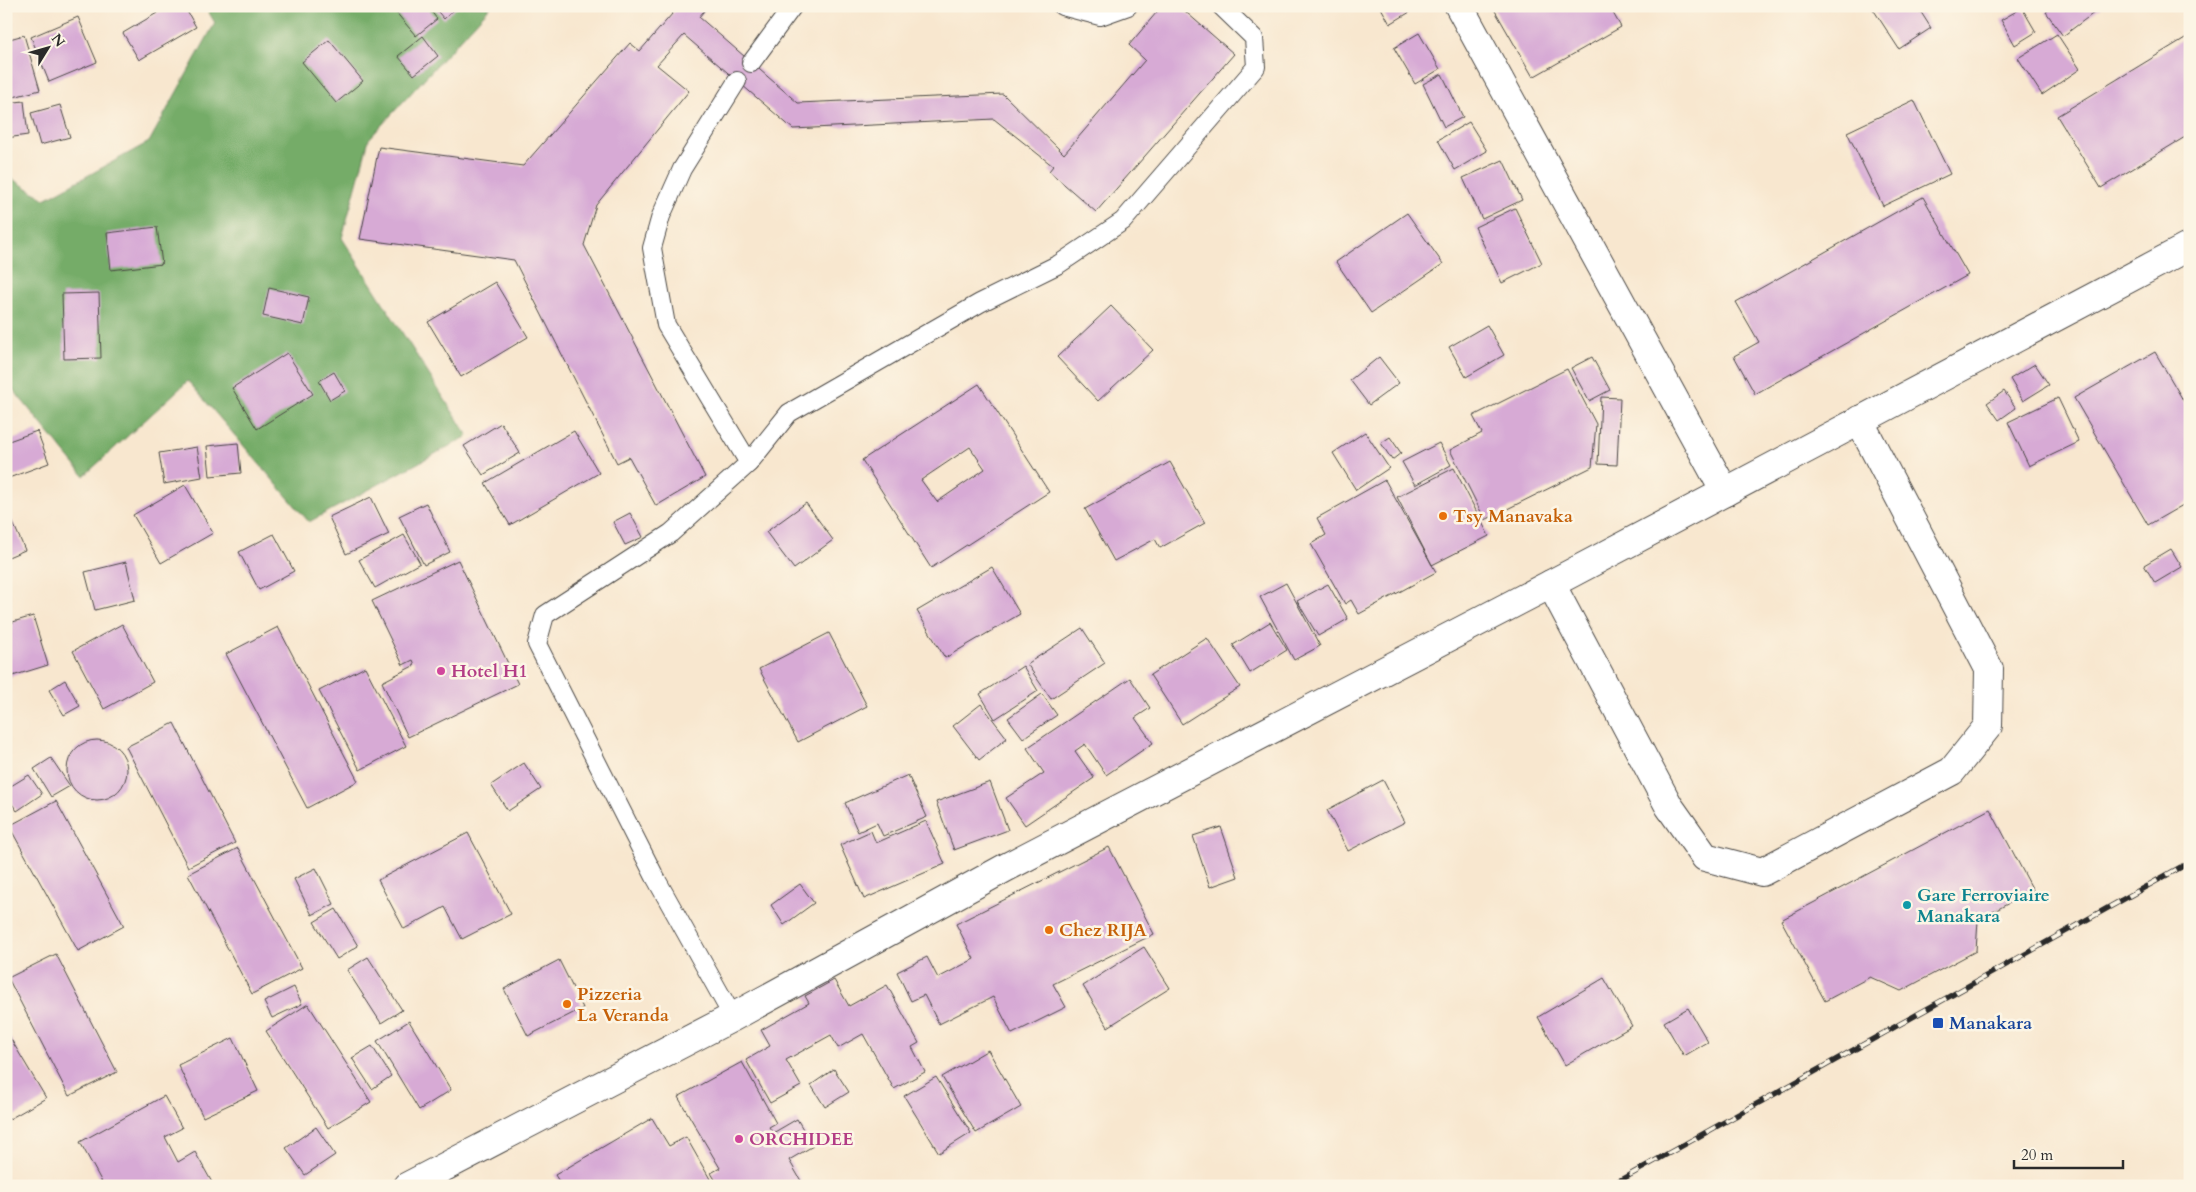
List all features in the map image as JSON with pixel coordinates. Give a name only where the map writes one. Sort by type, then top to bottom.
[{"type":"main road","points":[[1459,6],[1725,492]]},
{"type":"main road","points":[[408,1186],[733,1017],[1005,868],[1551,584],[2190,246]]},
{"type":"main road","points":[[1551,584],[1669,806],[1705,858],[1762,872],[1952,771],[1988,726],[1989,669],[1859,420]]},
{"type":"lane","points":[[751,63],[793,6]]},
{"type":"lane","points":[[1062,6],[1100,16],[1128,6]]},
{"type":"lane","points":[[733,1017],[655,876],[537,644],[545,614],[671,532],[749,463],[789,414],[980,303],[1059,264],[1123,221],[1256,67],[1254,38],[1221,6]]},
{"type":"lane","points":[[738,81],[682,170],[661,216],[652,248],[666,325],[749,463]]},
{"type":"green space","points":[[205,6],[491,6],[369,139],[342,238],[468,436],[309,522],[188,381],[84,476],[6,381],[6,175],[45,199],[149,142],[215,23]]},
{"type":"building","points":[[169,6],[184,6],[196,27],[139,60],[123,33]]},
{"type":"building","points":[[399,6],[427,6],[437,19],[416,36],[394,10]]},
{"type":"building","points":[[433,6],[458,6],[444,19]]},
{"type":"building","points":[[679,6],[708,6],[699,17],[798,103],[1003,94],[1064,154],[1145,60],[1129,45],[1162,6],[1179,6],[1234,54],[1096,212],[1049,171],[1053,166],[994,119],[793,129],[684,35],[657,65],[689,91],[596,205],[584,245],[705,477],[656,506],[629,457],[617,463],[514,260],[360,239],[379,147],[523,166],[630,43],[640,51]]},
{"type":"building","points":[[1380,6],[1407,6],[1410,12],[1390,24]]},
{"type":"building","points":[[1500,6],[1609,6],[1621,27],[1533,77],[1494,9]]},
{"type":"building","points":[[1871,6],[1917,6],[1931,28],[1899,49]]},
{"type":"building","points":[[2054,6],[2103,6],[2063,36],[2046,12]]},
{"type":"building","points":[[2022,8],[2036,32],[2015,45],[2001,20]]},
{"type":"building","points":[[78,17],[97,62],[49,82],[31,37]]},
{"type":"building","points":[[1419,33],[1440,69],[1415,84],[1394,48]]},
{"type":"building","points":[[2057,34],[2080,69],[2042,95],[2018,58]]},
{"type":"building","points":[[24,35],[40,90],[6,99],[6,40]]},
{"type":"building","points":[[2190,35],[2190,134],[2101,188],[2057,116]]},
{"type":"building","points":[[423,36],[438,56],[414,75],[398,56]]},
{"type":"building","points":[[329,40],[363,81],[336,103],[302,62]]},
{"type":"building","points":[[1442,74],[1463,117],[1444,127],[1423,84]]},
{"type":"building","points":[[1914,100],[1950,174],[1883,206],[1847,132]]},
{"type":"building","points":[[24,101],[28,135],[6,138],[6,103]]},
{"type":"building","points":[[60,105],[70,137],[40,145],[31,113]]},
{"type":"building","points":[[1469,122],[1487,151],[1455,170],[1438,140]]},
{"type":"building","points":[[1503,160],[1522,200],[1482,219],[1463,178]]},
{"type":"building","points":[[1923,197],[1968,275],[1755,394],[1734,356],[1759,342],[1736,302]]},
{"type":"building","points":[[1515,208],[1542,263],[1502,283],[1475,227]]},
{"type":"building","points":[[1407,213],[1443,264],[1371,313],[1336,262]]},
{"type":"building","points":[[157,227],[162,264],[111,270],[107,233]]},
{"type":"building","points":[[495,282],[528,337],[461,377],[428,322]]},
{"type":"building","points":[[269,288],[309,297],[303,325],[263,316]]},
{"type":"building","points":[[99,293],[101,358],[64,359],[62,294]]},
{"type":"building","points":[[1111,306],[1153,350],[1098,401],[1057,357]]},
{"type":"building","points":[[1487,325],[1504,355],[1466,377],[1449,347]]},
{"type":"building","points":[[2155,352],[2190,412],[2190,501],[2148,525],[2074,398]]},
{"type":"building","points":[[287,353],[313,394],[257,429],[232,388]]},
{"type":"building","points":[[1379,357],[1399,383],[1369,405],[1350,380]]},
{"type":"building","points":[[1592,357],[1610,390],[1589,401],[1571,368]]},
{"type":"building","points":[[2035,364],[2049,385],[2023,401],[2010,379]]},
{"type":"building","points":[[1567,369],[1596,424],[1592,467],[1485,520],[1450,450],[1482,433],[1473,416]]},
{"type":"building","points":[[334,372],[345,391],[330,400],[319,381]]},
{"type":"building","points":[[979,384],[1049,492],[931,568],[862,460]],"holes":[[[970,447],[985,469],[937,502],[921,480]]]},
{"type":"building","points":[[2004,391],[2016,408],[1999,420],[1987,403]]},
{"type":"building","points":[[1601,397],[1620,398],[1617,465],[1598,464]]},
{"type":"building","points":[[2058,398],[2079,442],[2029,466],[2008,422]]},
{"type":"building","points":[[501,423],[520,453],[483,475],[464,446]]},
{"type":"building","points":[[37,431],[49,463],[6,479],[6,442]]},
{"type":"building","points":[[574,431],[599,473],[510,525],[485,483]]},
{"type":"building","points":[[1365,432],[1389,468],[1356,490],[1333,453]]},
{"type":"building","points":[[1390,437],[1401,453],[1392,460],[1381,443]]},
{"type":"building","points":[[238,443],[241,473],[210,476],[207,446]]},
{"type":"building","points":[[1439,443],[1451,465],[1415,485],[1402,462]]},
{"type":"building","points":[[197,447],[202,477],[164,484],[159,453]]},
{"type":"building","points":[[1170,462],[1205,523],[1160,548],[1155,539],[1114,561],[1085,509]]},
{"type":"building","name":"Tsy Manavaka","points":[[1454,468],[1489,536],[1432,565],[1397,497]]},
{"type":"building","points":[[1385,480],[1436,572],[1359,614],[1351,600],[1345,604],[1311,544],[1326,535],[1317,518]]},
{"type":"building","points":[[185,485],[213,533],[161,563],[133,515]]},
{"type":"building","points":[[371,497],[389,534],[346,554],[329,517]]},
{"type":"building","points":[[426,503],[450,552],[424,565],[399,516]]},
{"type":"building","points":[[806,503],[833,540],[794,569],[766,532]]},
{"type":"building","points":[[6,507],[25,550],[6,558]]},
{"type":"building","points":[[630,513],[643,537],[625,545],[613,522]]},
{"type":"building","points":[[274,534],[294,571],[259,590],[239,552]]},
{"type":"building","points":[[404,535],[420,563],[375,588],[359,560]]},
{"type":"building","points":[[2171,549],[2182,567],[2155,583],[2144,565]]},
{"type":"building","points":[[458,560],[518,684],[408,737],[382,682],[415,665],[413,660],[403,665],[372,601]]},
{"type":"building","points":[[126,562],[135,600],[95,610],[85,572]]},
{"type":"building","points":[[992,567],[1020,614],[945,658],[917,611]]},
{"type":"building","points":[[1286,583],[1320,646],[1294,660],[1260,597]]},
{"type":"building","points":[[1328,584],[1348,619],[1318,636],[1297,601]]},
{"type":"building","points":[[33,616],[48,665],[6,678],[6,624]]},
{"type":"building","points":[[1270,622],[1287,650],[1250,673],[1233,645]]},
{"type":"building","points":[[122,624],[153,682],[104,709],[73,651]]},
{"type":"building","points":[[278,627],[358,781],[307,808],[226,654]]},
{"type":"building","points":[[1082,628],[1105,663],[1051,699],[1027,664]]},
{"type":"building","points":[[829,633],[867,706],[798,742],[759,669]]},
{"type":"building","points":[[1207,638],[1240,687],[1182,724],[1150,675]]},
{"type":"building","points":[[1023,666],[1038,691],[995,719],[980,694]]},
{"type":"building","points":[[365,667],[406,746],[360,770],[319,691]]},
{"type":"building","points":[[1130,678],[1150,708],[1135,718],[1153,743],[1106,775],[1085,744],[1075,751],[1094,778],[1025,825],[1006,798],[1044,773],[1027,748]]},
{"type":"building","points":[[65,680],[80,706],[64,715],[49,690]]},
{"type":"building","points":[[1042,694],[1057,715],[1023,738],[1008,718]]},
{"type":"building","points":[[981,704],[1007,738],[979,760],[953,726]]},
{"type":"building","points":[[174,723],[235,843],[188,867],[126,747]]},
{"type":"building","points":[[91,740],[103,740],[114,745],[122,753],[127,764],[125,782],[114,795],[103,800],[91,800],[80,795],[72,787],[67,776],[67,764],[72,753],[80,745]]},
{"type":"building","points":[[51,758],[70,786],[51,797],[34,769]]},
{"type":"building","points":[[524,763],[541,789],[508,811],[491,785]]},
{"type":"building","points":[[29,775],[42,794],[17,811],[6,795],[6,789]]},
{"type":"building","points":[[908,775],[927,817],[883,836],[877,823],[858,832],[845,803]]},
{"type":"building","points":[[1383,780],[1405,822],[1348,851],[1327,810]]},
{"type":"building","points":[[990,782],[1008,830],[954,850],[936,802]]},
{"type":"building","points":[[56,801],[124,926],[78,951],[9,826]]},
{"type":"building","name":"Gare Ferroviaire Manakara","points":[[1990,809],[2033,890],[1978,920],[1976,951],[1901,991],[1870,977],[1825,1001],[1781,920]]},
{"type":"building","points":[[926,821],[945,864],[864,899],[840,845],[871,831],[876,843]]},
{"type":"building","points":[[1221,827],[1238,877],[1210,887],[1193,836]]},
{"type":"building","points":[[468,833],[511,914],[462,939],[445,907],[404,929],[378,880]]},
{"type":"building","points":[[1109,847],[1154,934],[1053,984],[1066,1007],[1012,1034],[993,997],[939,1024],[924,995],[911,1001],[897,972],[927,957],[938,978],[974,959],[956,924]]},
{"type":"building","points":[[238,848],[302,968],[252,994],[188,874]]},
{"type":"building","points":[[316,868],[334,904],[312,915],[294,879]]},
{"type":"building","points":[[800,884],[814,903],[784,925],[771,905]]},
{"type":"building","points":[[336,909],[358,946],[337,959],[314,922]]},
{"type":"building","points":[[1144,947],[1170,988],[1108,1027],[1083,986]]},
{"type":"building","points":[[56,954],[117,1072],[69,1096],[8,978]]},
{"type":"building","points":[[368,957],[402,1010],[381,1023],[347,970]]},
{"type":"building","points":[[559,960],[583,1008],[528,1036],[504,989]]},
{"type":"building","points":[[1604,978],[1632,1026],[1565,1065],[1538,1017]]},
{"type":"building","points":[[834,980],[849,1006],[887,985],[919,1043],[912,1047],[925,1072],[894,1089],[863,1034],[838,1048],[831,1035],[786,1060],[801,1086],[770,1103],[746,1060],[770,1046],[761,1030],[809,1003],[805,996]]},
{"type":"building","points":[[294,987],[302,1004],[272,1018],[264,1002]]},
{"type":"building","points":[[308,1004],[371,1102],[328,1128],[266,1031]]},
{"type":"building","points":[[1688,1008],[1708,1042],[1684,1056],[1664,1022]]},
{"type":"building","points":[[409,1021],[451,1090],[419,1110],[377,1041]]},
{"type":"building","points":[[6,1031],[46,1098],[6,1121]]},
{"type":"building","points":[[233,1038],[258,1091],[203,1117],[178,1065]]},
{"type":"building","points":[[372,1046],[391,1076],[372,1089],[352,1058]]},
{"type":"building","points":[[988,1050],[1021,1107],[976,1133],[942,1077]]},
{"type":"building","points":[[742,1062],[776,1123],[769,1127],[773,1133],[797,1119],[813,1146],[789,1160],[804,1186],[719,1186],[711,1173],[720,1168],[678,1097]]},
{"type":"building","points":[[834,1069],[849,1092],[825,1107],[811,1085]]},
{"type":"building","points":[[936,1077],[971,1133],[939,1153],[904,1096]]},
{"type":"building","points":[[164,1096],[182,1128],[165,1137],[178,1162],[195,1152],[214,1186],[104,1186],[80,1142]]},
{"type":"building","points":[[652,1118],[669,1146],[686,1137],[714,1186],[562,1186],[555,1175]]},
{"type":"building","points":[[316,1127],[335,1155],[305,1175],[286,1148]]},
{"type":"railway","points":[[1610,1186],[2190,862]]},
{"type":"place","name":"Tsy Manavaka","points":[[1443,516]]},
{"type":"place","name":"Hotel H1","points":[[441,671]]},
{"type":"place","name":"Gare Ferroviaire Manakara","points":[[1907,905]]},
{"type":"place","name":"Chez RIJA","points":[[1049,930]]},
{"type":"place","name":"Pizzeria La Veranda","points":[[567,1004]]},
{"type":"place","name":"Manakara","points":[[1938,1023]]},
{"type":"place","name":"ORCHIDEE","points":[[739,1139]]}]
